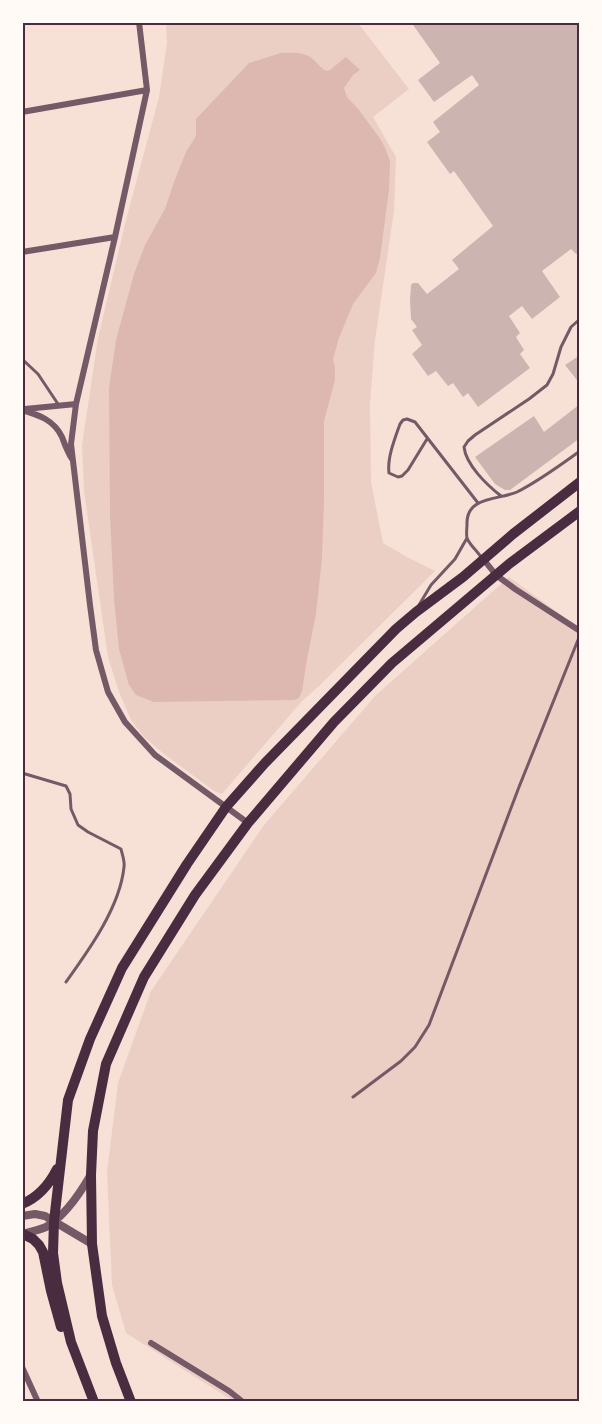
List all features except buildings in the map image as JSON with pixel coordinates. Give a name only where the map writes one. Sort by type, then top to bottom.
[{"type":"main road","points":[[94,1401],[71,1342],[57,1283],[53,1253],[54,1221],[68,1100],[90,1039],[122,968],[187,864],[226,807],[265,763],[396,629],[579,482]]},
{"type":"main road","points":[[130,1401],[102,1316],[92,1244],[91,1175],[93,1131],[106,1064],[144,977],[195,896],[248,823],[334,722],[392,663],[496,575],[579,511]]},
{"type":"main road","points":[[22,1204],[33,1200],[43,1190],[60,1164]]},
{"type":"main road","points":[[23,1234],[33,1239],[43,1252],[61,1328],[71,1342]]},
{"type":"street","points":[[139,22],[147,90],[76,404],[71,444],[84,567],[96,650],[108,692],[124,722],[155,755],[248,823]]},
{"type":"street","points":[[22,112],[147,90]]},
{"type":"street","points":[[22,252],[115,237]]},
{"type":"street","points":[[22,410],[76,404]]},
{"type":"street","points":[[22,410],[39,415],[55,426],[63,439],[65,450],[74,462]]},
{"type":"street","points":[[484,560],[496,575],[579,631]]},
{"type":"street","points":[[23,1234],[40,1229],[54,1221],[75,1200],[91,1175]]},
{"type":"street","points":[[22,1216],[35,1214],[45,1216],[92,1244]]},
{"type":"street","points":[[151,1343],[243,1401]]},
{"type":"street","points":[[22,1367],[38,1401]]},
{"type":"lane","points":[[501,496],[480,478],[465,453],[464,447],[475,435],[547,385],[553,374],[561,347],[571,327],[579,319]]},
{"type":"lane","points":[[22,359],[38,374],[59,406]]},
{"type":"lane","points":[[427,439],[405,474],[394,477],[389,473],[389,459],[398,430],[403,420],[407,419],[415,422],[477,503]]},
{"type":"lane","points":[[416,612],[422,598],[455,559],[467,538],[467,518],[470,509],[477,503],[514,493],[539,480],[579,451]]},
{"type":"lane","points":[[467,538],[484,560]]},
{"type":"lane","points":[[352,1097],[401,1061],[415,1047],[429,1025],[579,635]]},
{"type":"lane","points":[[22,773],[66,786],[70,794],[70,809],[78,825],[121,849],[124,865],[118,892],[94,943],[66,982]]},
{"type":"shaded area","points":[[166,23],[358,23],[409,89],[373,117],[396,157],[394,211],[375,340],[370,404],[371,482],[383,543],[435,571],[302,701],[222,794],[214,791],[164,754],[144,737],[131,720],[108,657],[84,491],[82,445],[98,338],[126,220],[159,97],[167,43]]},
{"type":"shaded area","points":[[281,53],[299,53],[307,56],[326,71],[346,57],[360,70],[353,75],[344,88],[347,97],[381,140],[390,161],[389,190],[376,273],[353,304],[333,359],[335,380],[324,421],[322,558],[316,614],[302,691],[299,698],[294,700],[154,702],[136,695],[129,685],[119,649],[110,516],[109,388],[116,340],[134,274],[145,245],[165,209],[186,152],[196,136],[196,119],[249,63]]},
{"type":"shaded area","points":[[509,577],[579,628],[579,1401],[233,1401],[126,1333],[112,1285],[107,1172],[118,1083],[151,991],[264,825],[376,695]]}]
